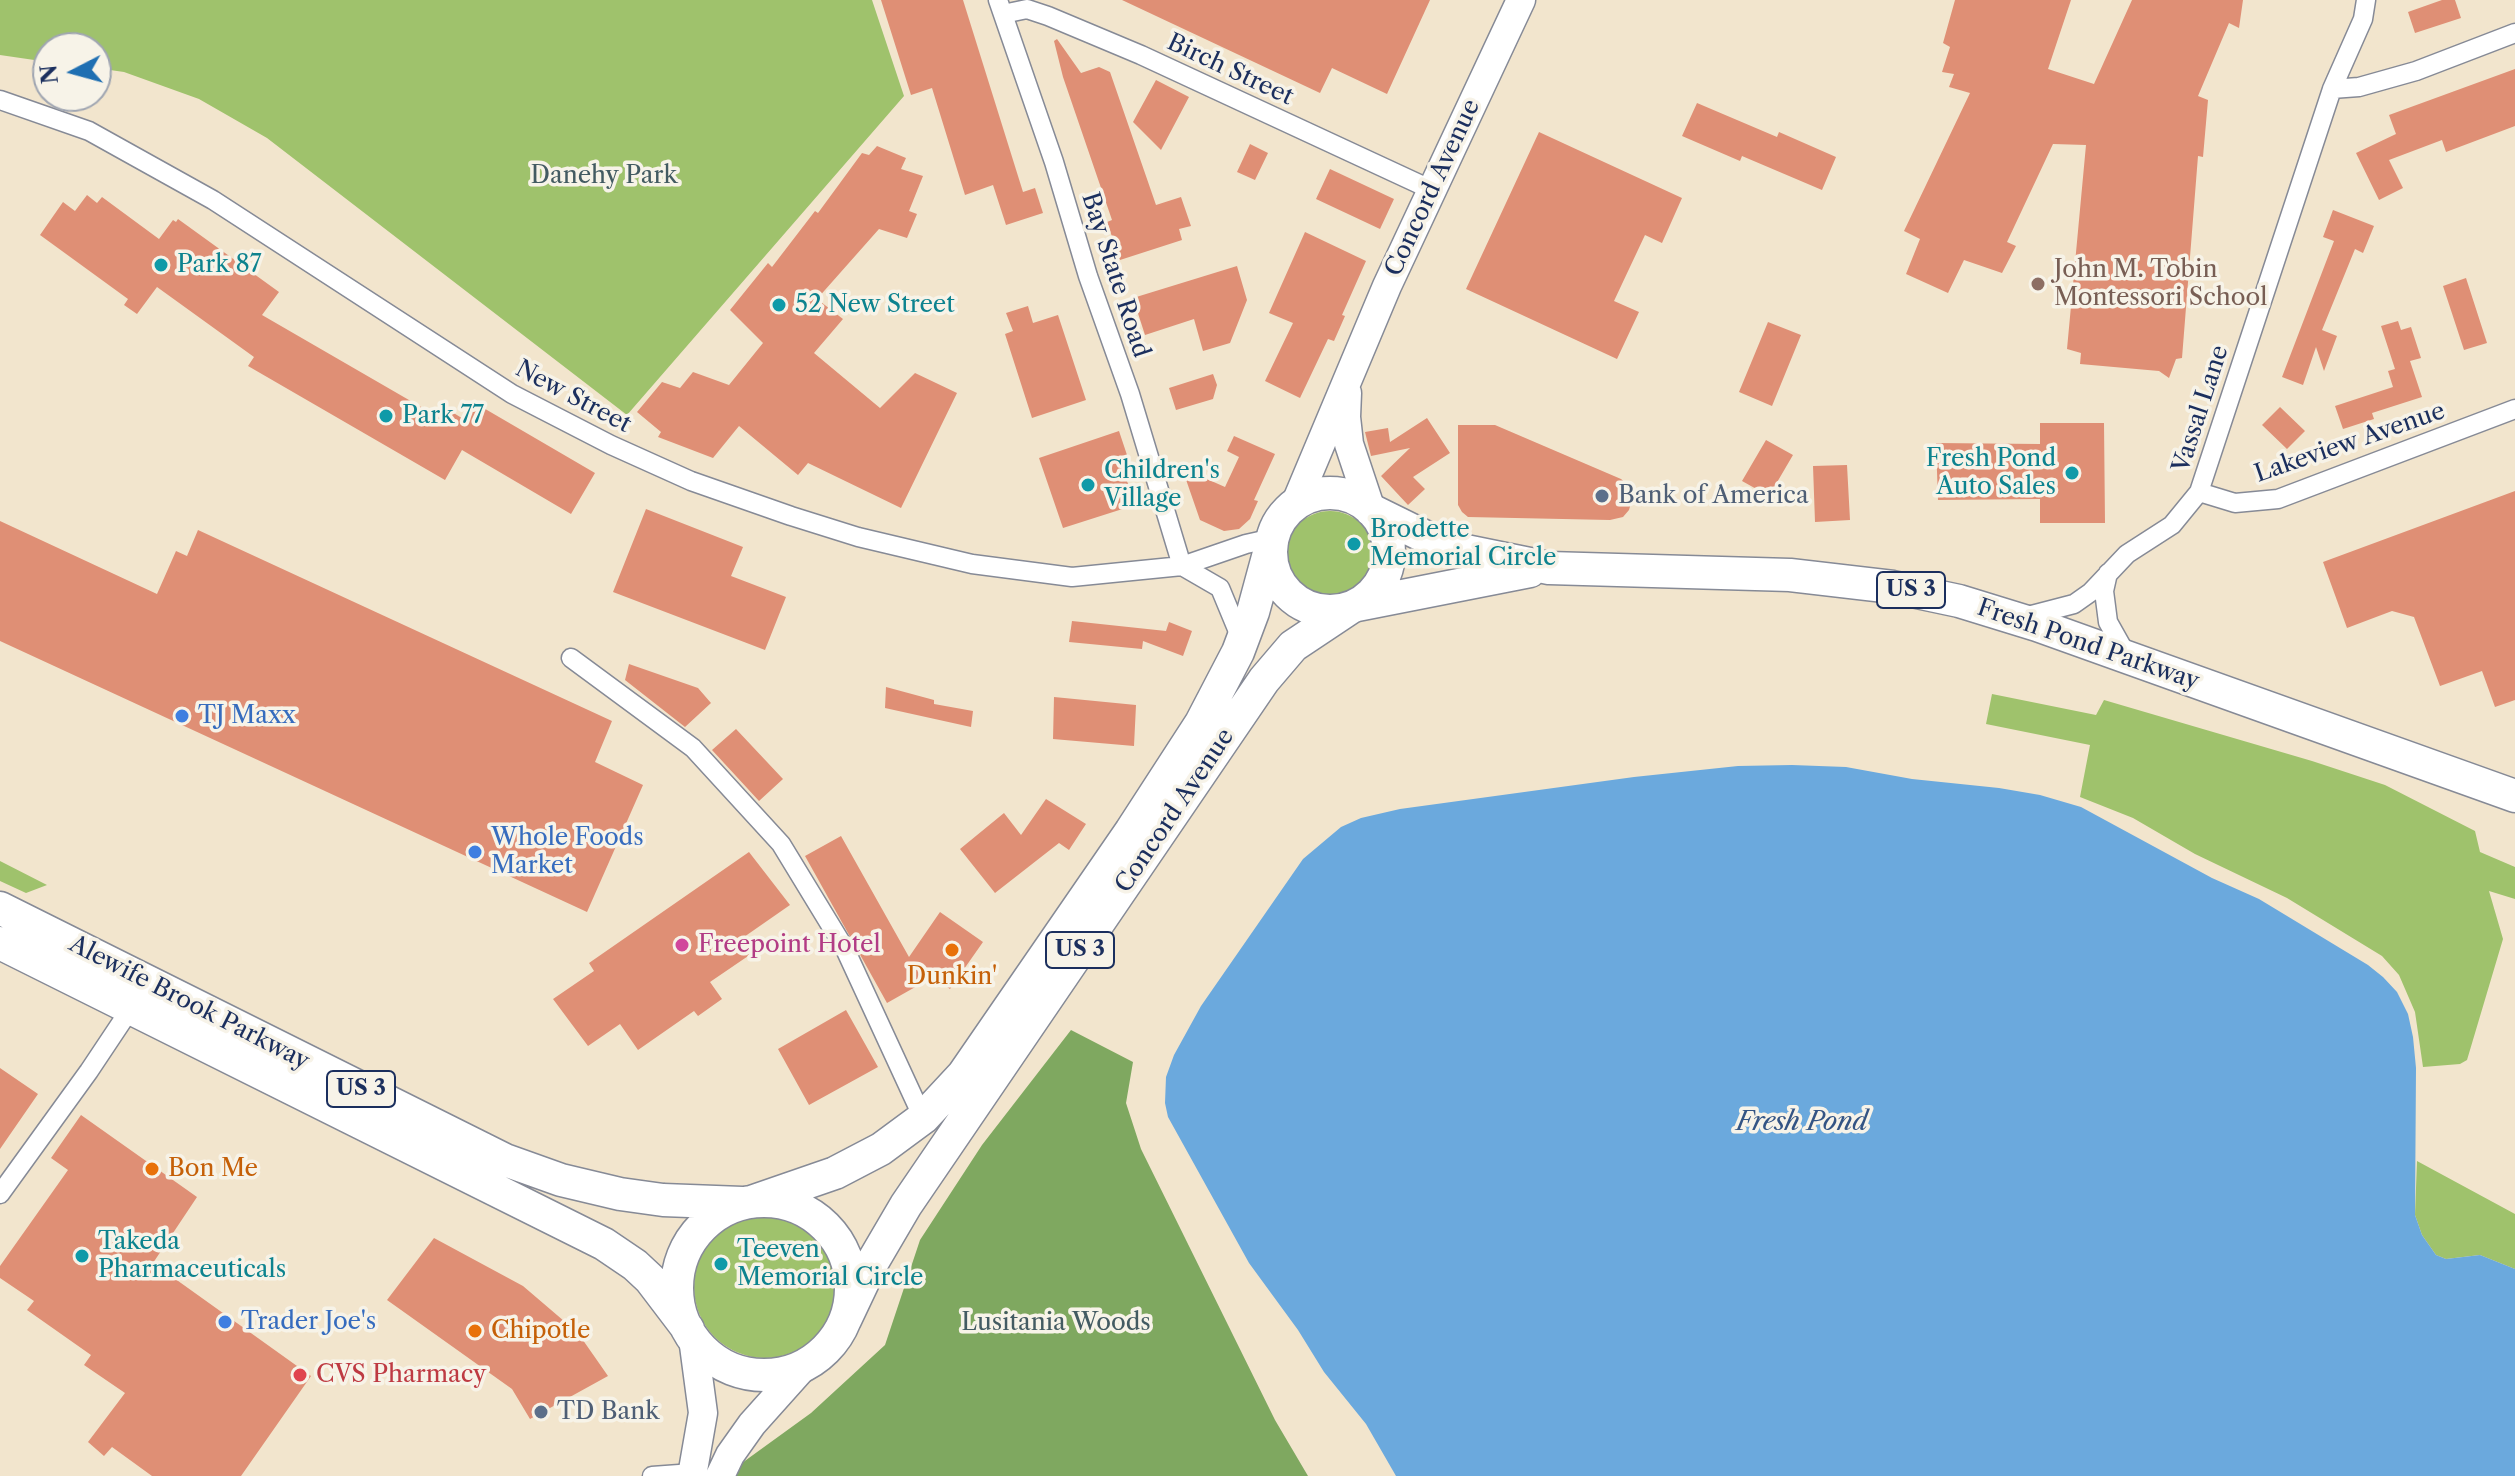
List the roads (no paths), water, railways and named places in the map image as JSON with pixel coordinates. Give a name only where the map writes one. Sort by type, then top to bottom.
[{"type":"highway","name":"US 3","points":[[1272,540],[1280,521],[1295,505],[1314,496],[1334,493],[1354,498],[1371,510]]},
{"type":"highway","name":"Fresh Pond Parkway","points":[[1371,510],[1446,547],[1549,568],[1819,577],[1915,591],[2014,617],[2509,790]]},
{"type":"highway","points":[[1272,540],[1275,572],[1292,598],[1319,611],[1353,607],[1378,587],[1388,561],[1386,533],[1371,510]]},
{"type":"highway","name":"Concord Avenue","points":[[747,1202],[847,1168],[881,1149],[923,1118],[950,1091],[976,1058],[1167,778],[1214,700],[1259,596],[1272,540]]},
{"type":"highway","name":"Fresh Pond Parkway","points":[[1353,607],[1549,568]]},
{"type":"highway","name":"Concord Avenue","points":[[845,1320],[872,1263],[906,1205],[1264,680],[1293,646],[1353,607]]},
{"type":"highway","name":"Alewife Brook Parkway","points":[[0,908],[505,1160],[561,1180],[620,1194],[669,1200],[747,1202]]},
{"type":"highway","name":"Alewife Brook Parkway","points":[[0,943],[604,1244],[650,1279],[690,1334]]},
{"type":"highway","points":[[690,1334],[677,1294],[678,1275],[686,1249],[709,1220],[747,1202],[769,1201],[796,1206],[813,1215],[832,1233],[846,1257],[850,1275],[850,1303],[845,1320]]},
{"type":"highway","name":"US 3","points":[[690,1334],[716,1361],[745,1374],[771,1375],[803,1367],[824,1352],[845,1320]]},
{"type":"main road","name":"Concord Avenue","points":[[1295,505],[1348,377],[1521,0]]},
{"type":"main road","name":"Concord Avenue","points":[[1348,377],[1347,431],[1371,510]]},
{"type":"main road","points":[[690,1334],[703,1413],[701,1475]]},
{"type":"main road","points":[[701,1475],[730,1455],[752,1424],[803,1367]]},
{"type":"street","name":"Vassal Lane","points":[[2014,617],[2039,615],[2074,604],[2091,592],[2127,554],[2172,525],[2199,492],[2332,89],[2363,19],[2366,0]]},
{"type":"street","name":"Birch Street","points":[[1000,7],[1027,9],[1048,16],[1141,55],[1432,190]]},
{"type":"street","name":"Bay State Road","points":[[1000,7],[1130,394],[1182,566]]},
{"type":"street","points":[[2332,89],[2359,87],[2416,71],[2515,33]]},
{"type":"street","name":"New Street","points":[[0,100],[89,131],[213,200],[512,394],[611,445],[691,481],[786,515],[858,537],[972,564],[1072,577],[1182,566],[1246,544],[1272,540]]},
{"type":"street","name":"Lakeview Avenue","points":[[2199,492],[2235,503],[2278,499],[2515,409]]},
{"type":"street","points":[[1182,566],[1220,588],[1242,641]]},
{"type":"street","points":[[2109,570],[2104,591],[2108,622],[2117,641],[2131,658]]},
{"type":"street","points":[[571,658],[693,748],[781,844],[845,949],[923,1118]]},
{"type":"street","points":[[0,1194],[131,1008]]},
{"type":"street","points":[[652,1476],[701,1475]]},
{"type":"water","name":"Fresh Pond","points":[[1738,766],[1846,767],[1912,779],[1999,788],[2040,795],[2081,807],[2212,878],[2259,899],[2383,977],[2397,992],[2408,1014],[2413,1037],[2416,1068],[2415,1215],[2422,1235],[2436,1255],[2446,1259],[2480,1255],[2515,1269],[2515,1476],[1396,1476],[1366,1424],[1324,1372],[1249,1263],[1168,1117],[1166,1077],[1174,1055],[1201,1006],[1303,859],[1341,827],[1361,818],[1400,809],[1634,777]]},
{"type":"place","name":"Park 87","points":[[161,265]]},
{"type":"place","name":"John M. Tobin Montessori School","points":[[2038,284]]},
{"type":"place","name":"52 New Street","points":[[779,305]]},
{"type":"place","name":"Park 77","points":[[386,416]]},
{"type":"place","name":"Fresh Pond Auto Sales","points":[[2072,473]]},
{"type":"place","name":"Children's Village","points":[[1088,485]]},
{"type":"place","name":"Bank of America","points":[[1602,496]]},
{"type":"place","name":"Brodette Memorial Circle","points":[[1354,544]]},
{"type":"place","name":"TJ Maxx","points":[[182,716]]},
{"type":"place","name":"Whole Foods Market","points":[[475,852]]},
{"type":"place","name":"Freepoint Hotel","points":[[682,945]]},
{"type":"place","name":"Dunkin'","points":[[952,950]]},
{"type":"place","name":"Bon Me","points":[[152,1169]]},
{"type":"place","name":"Takeda Pharmaceuticals","points":[[82,1256]]},
{"type":"place","name":"Teeven Memorial Circle","points":[[721,1264]]},
{"type":"place","name":"Trader Joe's","points":[[225,1322]]},
{"type":"place","name":"Chipotle","points":[[475,1331]]},
{"type":"place","name":"CVS Pharmacy","points":[[300,1375]]},
{"type":"place","name":"TD Bank","points":[[541,1412]]},
{"type":"park label","name":"Danehy Park","points":[[604,176]]},
{"type":"park label","name":"Lusitania Woods","points":[[1056,1323]]}]
